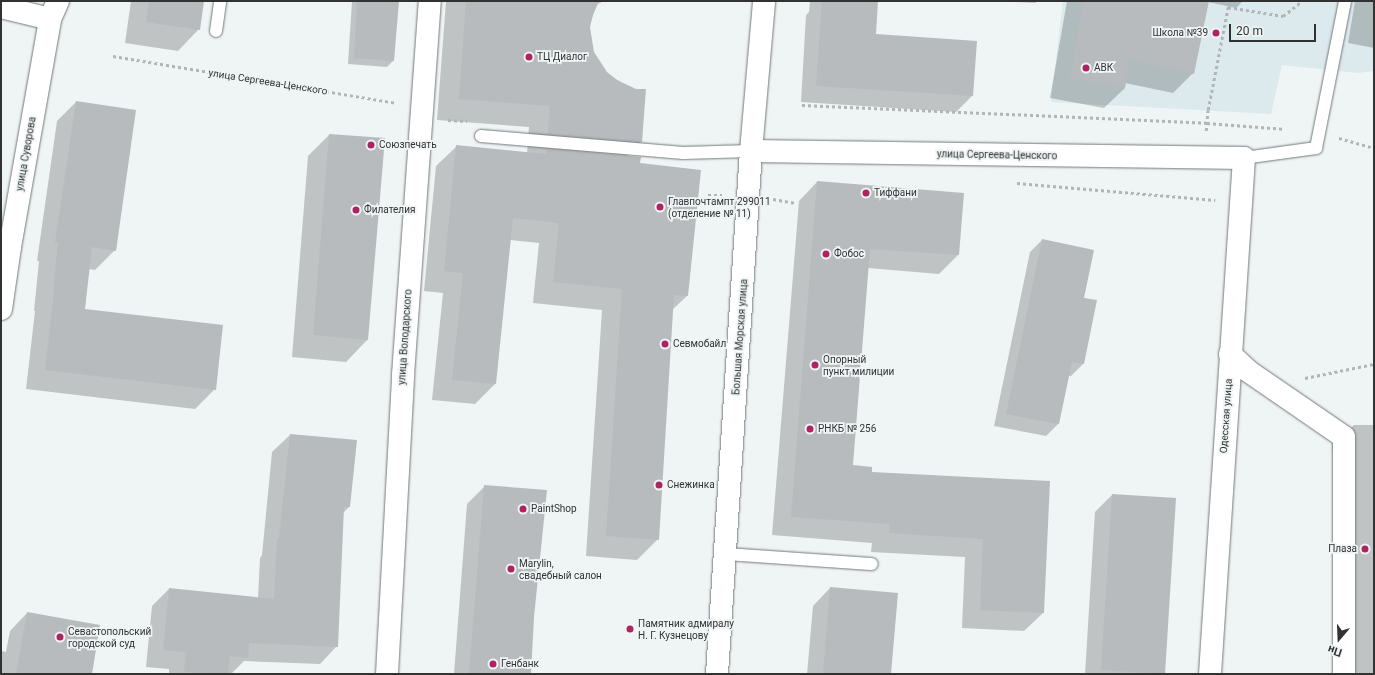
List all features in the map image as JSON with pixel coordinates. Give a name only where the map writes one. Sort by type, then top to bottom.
[{"type":"street","name":"улица Володарского","points":[[387,674],[403,375],[430,1]]},
{"type":"street","name":"Большая Морская улица","points":[[716,674],[751,151],[764,1]]},
{"type":"street","points":[[1,6],[54,10]]},
{"type":"street","name":"улица Суворова","points":[[1,309],[11,239],[54,10]]},
{"type":"street","name":"улица Сергеева-Ценского","points":[[751,151],[1244,158]]},
{"type":"street","name":"Одесская улица","points":[[1210,674],[1244,158]]},
{"type":"street","points":[[1230,354],[1248,371],[1344,437],[1344,674]]},
{"type":"lane","points":[[216,31],[220,1]]},
{"type":"lane","points":[[1244,158],[1316,148],[1345,1]]},
{"type":"lane","points":[[482,136],[683,153],[751,151]]},
{"type":"lane","points":[[725,554],[872,564]]},
{"type":"path","points":[[1205,158],[1208,110],[1228,7],[1283,16],[1302,1]]},
{"type":"path","name":"улица Сергеева-Ценского","points":[[113,56],[422,108]]},
{"type":"path","points":[[802,106],[1207,123],[1319,132],[1374,148]]},
{"type":"path","points":[[1012,183],[1217,200],[1217,208]]},
{"type":"path","points":[[1269,385],[1374,364]]},
{"type":"shaded area","name":"Школа №39","points":[[1063,1],[1374,1],[1374,71],[1358,73],[1282,65],[1271,114],[1051,102]]},
{"type":"building","points":[[149,1],[204,1],[200,30],[146,22]]},
{"type":"building","points":[[357,1],[399,1],[394,61],[354,58]]},
{"type":"building","name":"ТЦ Диалог","points":[[466,1],[599,1],[590,27],[594,52],[607,72],[617,80],[636,89],[646,89],[642,142],[548,134],[550,106],[459,99]]},
{"type":"building","points":[[822,1],[878,1],[876,34],[977,41],[973,96],[816,86]]},
{"type":"building","points":[[1083,1],[1209,1],[1194,74],[1130,60],[1125,88],[1070,78]]},
{"type":"building","points":[[76,101],[136,110],[116,251],[92,247],[85,309],[223,325],[216,390],[45,370],[58,242],[55,242]]},
{"type":"building","points":[[329,134],[385,138],[368,340],[313,335]]},
{"type":"building","points":[[456,145],[546,154],[547,149],[641,157],[640,163],[701,170],[688,296],[674,295],[659,540],[606,536],[622,289],[553,282],[559,223],[513,218],[496,384],[452,380],[463,273],[444,271]]},
{"type":"building","points":[[817,181],[964,193],[959,255],[870,249],[853,465],[872,467],[872,472],[1050,481],[1044,613],[980,610],[983,539],[889,533],[890,524],[791,517]]},
{"type":"building","points":[[1042,239],[1094,250],[1084,298],[1097,300],[1084,364],[1072,362],[1059,424],[1006,414]]},
{"type":"building","points":[[290,434],[357,440],[350,507],[344,507],[338,647],[249,643],[248,658],[230,656],[228,674],[184,672],[186,652],[163,650],[169,588],[274,599],[277,539],[279,539]]},
{"type":"building","points":[[484,485],[547,490],[534,617],[531,674],[469,674]]},
{"type":"building","points":[[1112,494],[1176,498],[1165,674],[1101,670]]},
{"type":"building","points":[[830,587],[898,593],[891,674],[823,674]]},
{"type":"building","name":"Севастопольский городской суд","points":[[27,612],[100,625],[92,674],[16,674]]},
{"type":"place","name":"Школа №39","points":[[1216,33]]},
{"type":"place","name":"ТЦ Диалог","points":[[529,57]]},
{"type":"place","name":"АВК","points":[[1086,68]]},
{"type":"place","name":"Союзпечать","points":[[371,145]]},
{"type":"place","name":"Тиффани","points":[[866,193]]},
{"type":"place","name":"Главпочтампт 299011 (отделение № 11)","points":[[660,207]]},
{"type":"place","name":"Филателия","points":[[356,210]]},
{"type":"place","name":"Фобос","points":[[826,254]]},
{"type":"place","name":"Севмобайл","points":[[665,344]]},
{"type":"place","name":"Опорный пункт милиции","points":[[815,365]]},
{"type":"place","name":"РНКБ № 256","points":[[810,429]]},
{"type":"place","name":"Снежинка","points":[[659,485]]},
{"type":"place","name":"PaintShop","points":[[523,509]]},
{"type":"place","name":"Плаза","points":[[1365,549]]},
{"type":"place","name":"Marylin, свадебный салон","points":[[511,569]]},
{"type":"place","name":"Памятник адмиралу Н. Г. Кузнецову","points":[[630,629]]},
{"type":"place","name":"Севастопольский городской суд","points":[[60,637]]},
{"type":"place","name":"Генбанк","points":[[493,664]]}]
